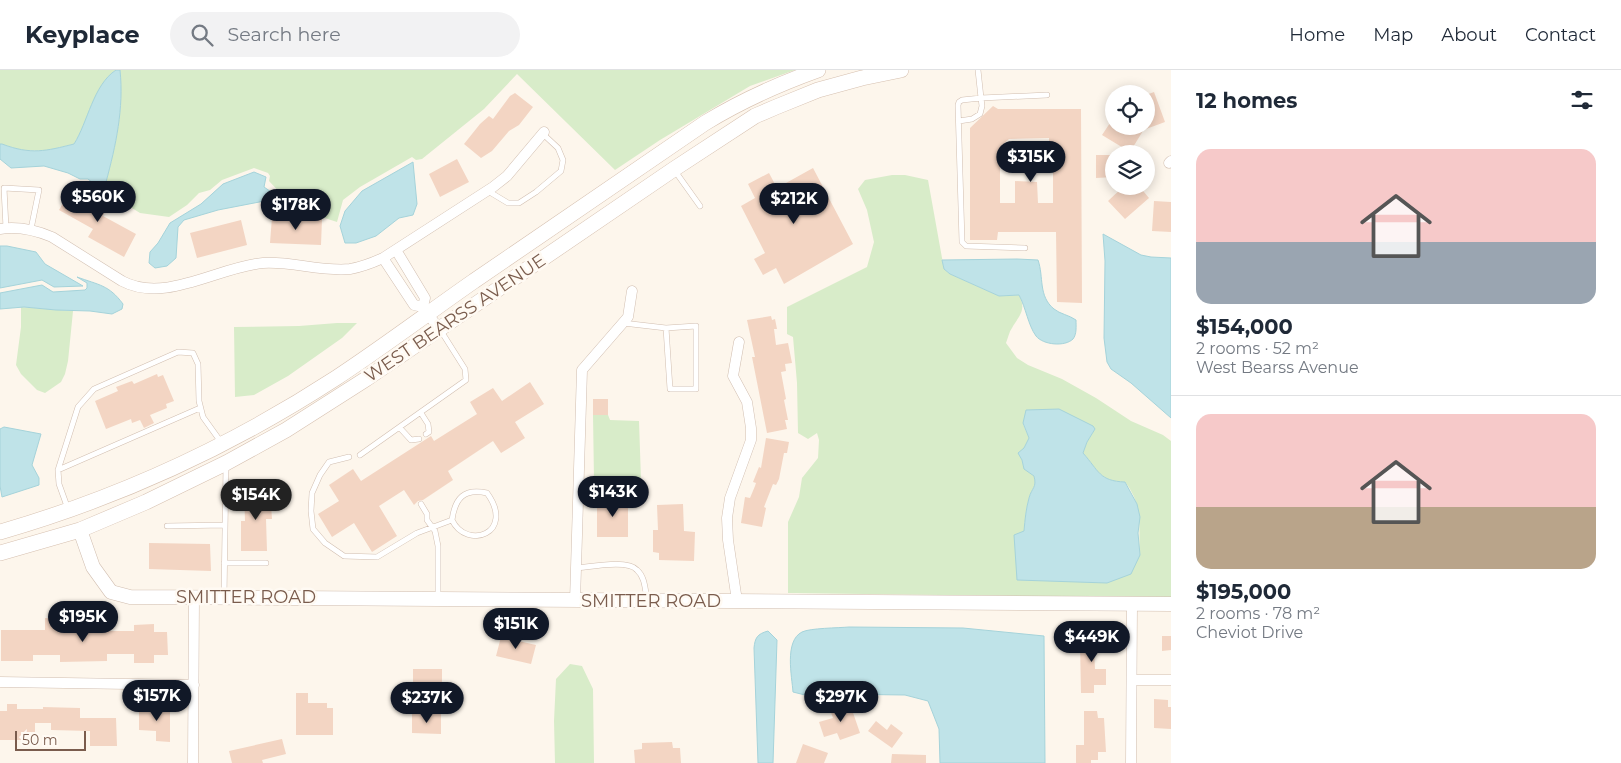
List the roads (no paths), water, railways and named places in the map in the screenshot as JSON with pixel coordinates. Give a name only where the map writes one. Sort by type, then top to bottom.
[{"type":"main road","name":"WEST BEARSS AVENUE","points":[[0,532],[101,498],[172,468],[262,422],[328,382],[425,310],[705,123],[745,100],[818,70]]},
{"type":"main road","name":"WEST BEARSS AVENUE","points":[[0,553],[80,530],[146,502],[258,446],[319,410],[755,116],[776,106],[841,83],[901,70]]},
{"type":"main road","points":[[674,169],[678,150],[736,112],[745,100]]},
{"type":"main road","points":[[80,530],[92,511],[159,482],[169,474],[172,468]]},
{"type":"main road","points":[[0,542],[60,522],[68,510]]},
{"type":"street","points":[[3,228],[31,229],[52,237],[130,286],[144,288],[176,286],[261,263],[348,269],[366,265],[383,258],[487,191],[507,176],[543,133]]},
{"type":"street","points":[[396,250],[425,298],[425,310]]},
{"type":"street","points":[[383,258],[414,305],[425,310],[439,329]]},
{"type":"street","points":[[575,601],[582,370],[628,317],[632,291]]},
{"type":"street","points":[[737,602],[728,540],[727,518],[730,498],[751,440],[747,402],[733,376],[739,342]]},
{"type":"street","name":"SMITTER ROAD","points":[[80,530],[94,567],[111,592],[130,597],[224,596],[575,601],[1171,604]]},
{"type":"street","points":[[193,763],[194,596]]},
{"type":"street","points":[[1131,763],[1132,604]]},
{"type":"street","points":[[1132,680],[1171,680]]},
{"type":"street","points":[[0,682],[194,684]]},
{"type":"lane","points":[[959,121],[972,119],[980,114],[982,109],[978,70]]},
{"type":"lane","points":[[1026,248],[966,246],[962,242],[959,102],[981,98],[1046,95]]},
{"type":"lane","points":[[487,191],[508,203],[520,203],[561,170],[563,160],[558,148],[543,133]]},
{"type":"lane","points":[[674,169],[700,206]]},
{"type":"lane","points":[[3,228],[4,188],[39,190],[31,229]]},
{"type":"lane","points":[[623,323],[666,328],[696,326],[696,389],[670,389],[666,328]]},
{"type":"lane","points":[[360,455],[466,380],[465,369],[439,329]]},
{"type":"lane","points":[[68,510],[59,484],[58,470],[78,407],[94,389],[178,352],[193,354],[198,364],[199,401],[202,417],[222,444]]},
{"type":"lane","points":[[58,470],[200,408]]},
{"type":"lane","points":[[421,413],[428,424],[428,432],[426,434]]},
{"type":"lane","points":[[400,428],[411,440],[419,439]]},
{"type":"lane","points":[[349,457],[329,462],[320,475],[312,493],[311,511],[313,529],[324,543],[344,556],[377,557],[432,526],[452,520]]},
{"type":"lane","points":[[224,596],[226,463]]},
{"type":"lane","points":[[578,486],[629,486]]},
{"type":"lane","points":[[476,490],[487,493],[494,502],[497,514],[496,525],[489,532],[479,536],[467,535],[456,528],[452,520],[453,510],[457,501],[466,493],[476,490]]},
{"type":"lane","points":[[421,504],[427,514],[427,520],[435,531],[438,546],[438,599]]},
{"type":"lane","points":[[166,526],[225,525]]},
{"type":"lane","points":[[224,563],[266,563]]},
{"type":"lane","points":[[576,568],[623,564],[632,566],[637,569],[643,580],[647,601]]},
{"type":"water","points":[[116,70],[120,70],[120,112],[116,140],[106,182],[98,187],[88,179],[80,179],[68,173],[44,166],[11,168],[0,159],[0,144],[22,150],[38,151],[74,144],[96,94],[108,77]]},
{"type":"water","points":[[413,162],[417,204],[413,215],[399,218],[376,236],[356,243],[345,243],[340,226],[345,211],[362,191]]},
{"type":"water","points":[[254,172],[266,177],[264,187],[280,198],[218,210],[184,220],[178,227],[176,258],[167,266],[155,268],[149,263],[150,252],[170,223],[201,204],[223,184]]},
{"type":"water","points":[[1103,234],[1141,255],[1171,258],[1171,418],[1131,383],[1111,369],[1107,362],[1104,338],[1105,261]]},
{"type":"water","points":[[0,246],[36,252],[45,264],[83,286],[54,287],[42,280],[0,288]]},
{"type":"water","points":[[942,260],[1038,260],[1043,292],[1049,304],[1056,311],[1076,320],[1075,335],[1069,342],[1054,344],[1039,339],[1031,327],[1019,295],[999,296],[950,274],[944,269]]},
{"type":"water","points":[[77,277],[108,289],[123,304],[122,309],[112,314],[24,307],[0,309],[0,293],[42,285],[53,292],[85,290],[87,283]]},
{"type":"water","points":[[1059,409],[1093,426],[1095,429],[1083,453],[1100,474],[1110,480],[1125,482],[1137,504],[1140,517],[1138,533],[1140,555],[1131,574],[1107,583],[1017,580],[1014,535],[1024,531],[1028,502],[1035,483],[1034,476],[1024,469],[1018,453],[1024,448],[1029,438],[1023,423],[1026,410]]},
{"type":"water","points":[[4,427],[41,434],[32,465],[39,478],[39,485],[2,497],[0,486],[0,429]]},
{"type":"water","points":[[849,627],[963,628],[1044,636],[1045,763],[940,763],[939,729],[928,701],[905,695],[832,694],[809,696],[793,692],[790,660],[796,637],[802,632],[811,630]]},
{"type":"water","points":[[768,631],[777,640],[773,763],[758,763],[754,648],[757,637]]}]
